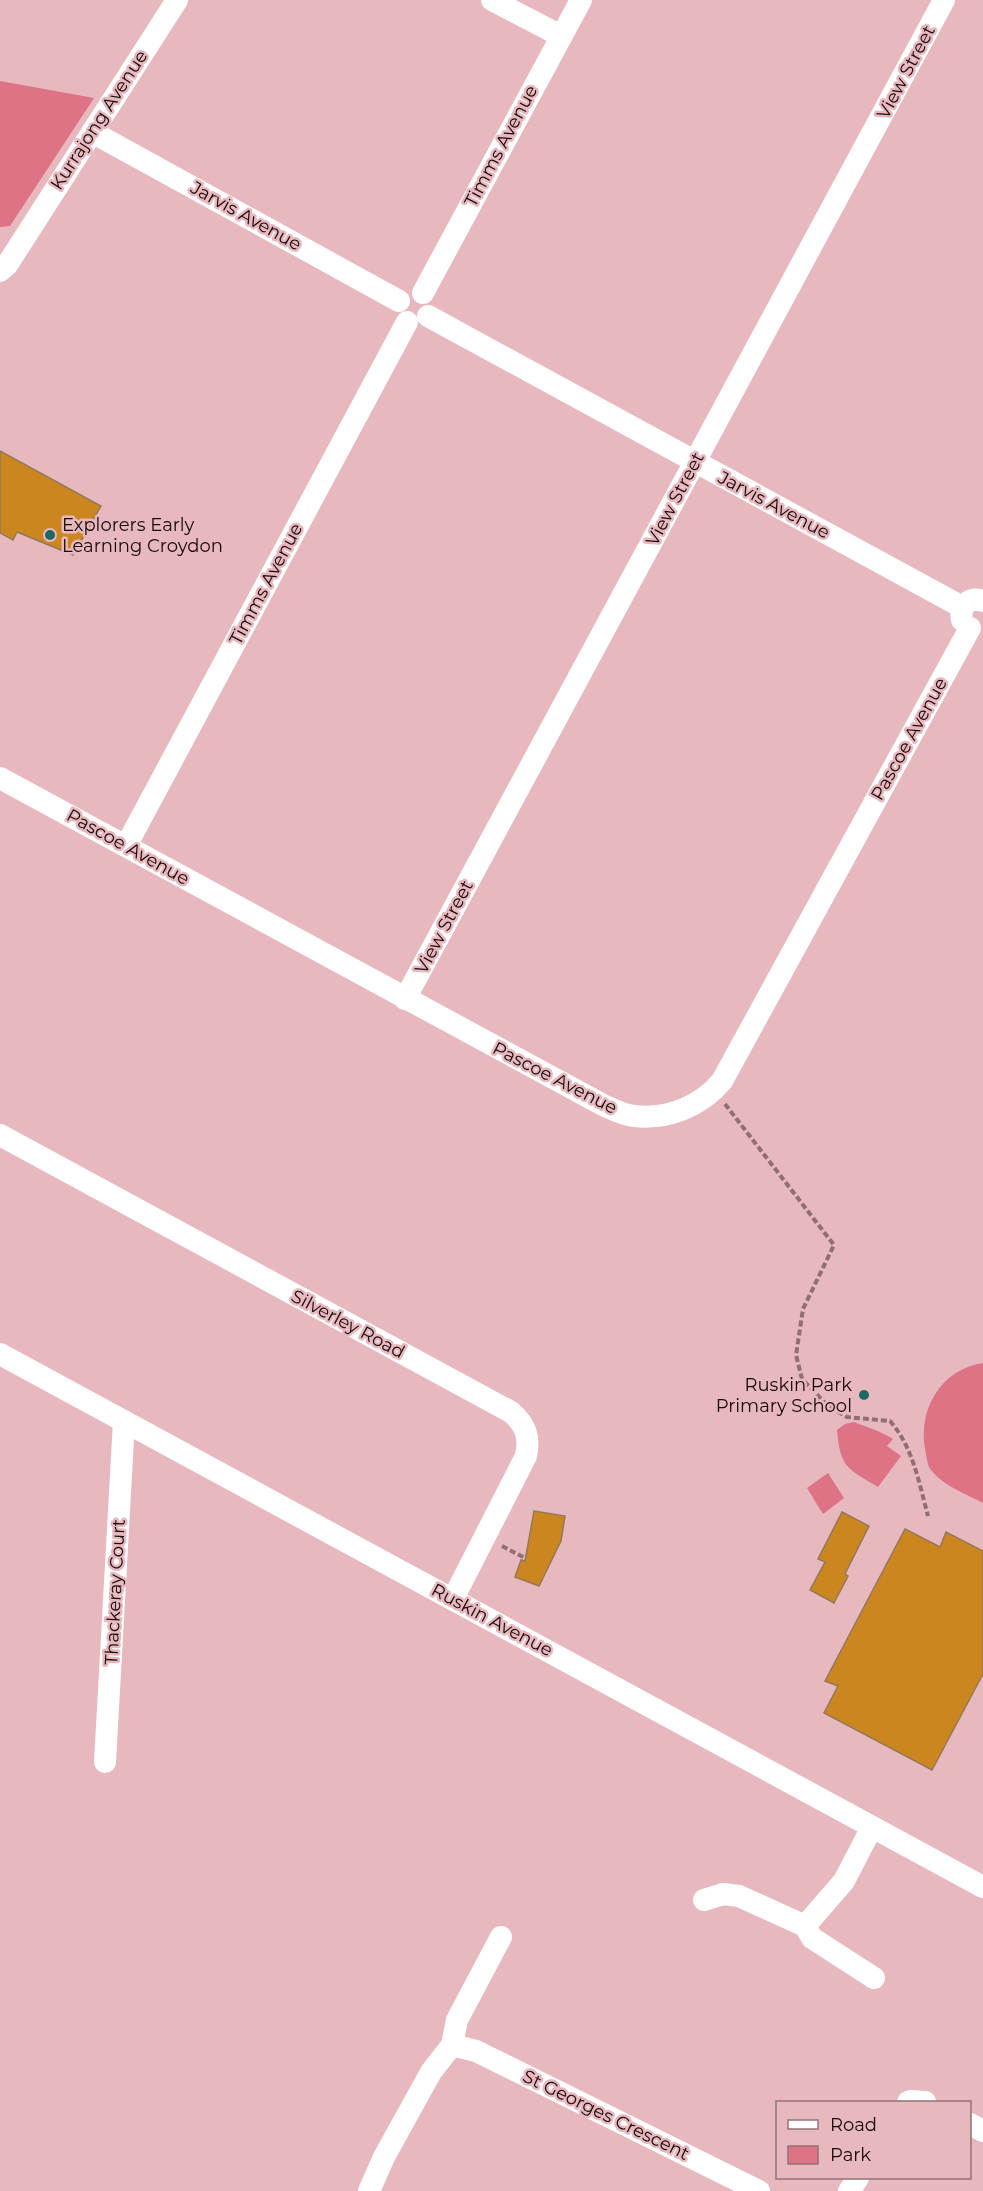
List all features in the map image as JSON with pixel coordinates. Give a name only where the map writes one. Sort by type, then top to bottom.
[{"type":"street","name":"Kurrajong Avenue","points":[[0,271],[6,265],[10,239],[92,132],[177,0]]},
{"type":"street","points":[[492,0],[561,36]]},
{"type":"street","name":"Timms Avenue","points":[[126,846],[411,313],[407,293],[417,291],[423,293],[581,0]]},
{"type":"street","name":"View Street","points":[[405,999],[944,0]]},
{"type":"street","name":"Jarvis Avenue","points":[[92,132],[411,313],[694,462],[975,616]]},
{"type":"street","name":"Pascoe Avenue","points":[[0,778],[603,1105],[633,1116],[675,1112],[692,1106],[714,1090],[731,1066],[975,616]]},
{"type":"street","name":"Silverley Road","points":[[0,1135],[512,1412],[520,1420],[527,1432],[529,1444],[526,1456],[453,1599]]},
{"type":"street","name":"Ruskin Avenue","points":[[0,1354],[983,1887]]},
{"type":"street","name":"Thackeray Court","points":[[105,1762],[124,1421]]},
{"type":"street","points":[[805,1926],[844,1881],[873,1827]]},
{"type":"street","points":[[704,1900],[723,1893],[739,1896],[805,1926],[812,1938],[874,1978]]},
{"type":"street","points":[[369,2191],[384,2157],[426,2081],[452,2045],[457,2020],[501,1937]]},
{"type":"street","name":"St Georges Crescent","points":[[452,2045],[476,2051],[759,2191]]},
{"type":"path","points":[[714,1090],[834,1245],[803,1309],[796,1354],[802,1379],[828,1406],[847,1417],[890,1420],[902,1434],[911,1455],[928,1516]]},
{"type":"path","points":[[501,1545],[525,1558]]},
{"type":"green space","points":[[0,81],[94,98],[10,226],[0,227]]},
{"type":"green space","points":[[983,1363],[983,1503],[953,1488],[933,1473],[928,1463],[924,1434],[929,1405],[945,1382],[968,1367]]},
{"type":"green space","points":[[854,1422],[893,1439],[887,1446],[901,1456],[878,1487],[847,1466],[840,1452],[837,1430],[845,1424]]},
{"type":"green space","points":[[828,1473],[844,1498],[823,1514],[807,1488]]},
{"type":"building","points":[[0,451],[101,506],[73,555],[17,532],[13,540],[0,533]]},
{"type":"building","points":[[534,1511],[565,1516],[561,1541],[539,1586],[515,1577],[521,1560],[525,1561]]},
{"type":"building","points":[[842,1512],[869,1526],[845,1574],[848,1576],[834,1603],[810,1590],[825,1562],[818,1559]]},
{"type":"building","points":[[905,1529],[940,1547],[946,1532],[983,1551],[983,1674],[932,1770],[824,1713],[838,1686],[825,1681]]},
{"type":"place","name":"Explorers Early Learning Croydon","points":[[50,535]]},
{"type":"place","name":"Ruskin Park Primary School","points":[[864,1395]]}]
